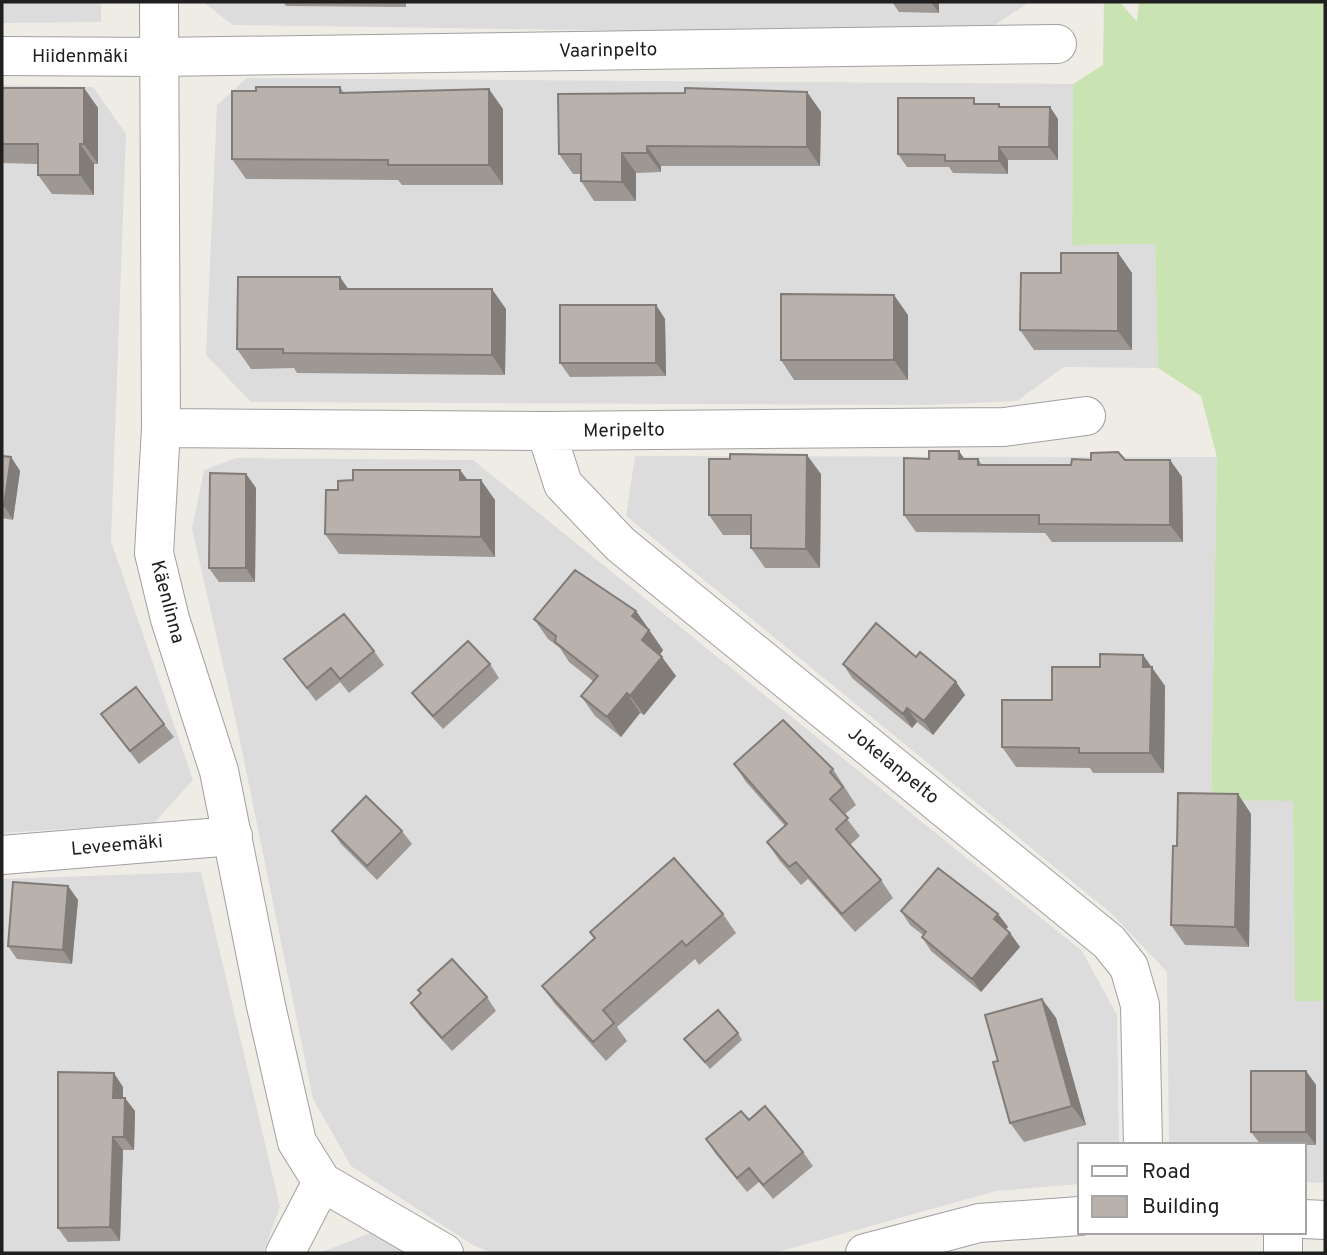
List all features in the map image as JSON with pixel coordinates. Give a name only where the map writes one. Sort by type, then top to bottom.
[{"type":"street","name":"Käenlinna","points":[[159,2],[161,428],[154,553],[170,619],[219,771],[266,1006],[297,1142],[322,1182]]},
{"type":"street","name":"Vaarinpelto","points":[[159,57],[1057,44]]},
{"type":"street","name":"Hiidenmäki","points":[[2,56],[159,57]]},
{"type":"street","name":"Meripelto","points":[[161,428],[546,431],[1004,427],[1086,416]]},
{"type":"street","name":"Jokelanpelto","points":[[546,431],[563,484],[620,544],[1109,942],[1129,967],[1140,1005],[1143,1143]]},
{"type":"street","name":"Leveemäki","points":[[2,855],[233,836]]},
{"type":"street","points":[[285,1253],[322,1182],[444,1253]]},
{"type":"street","points":[[865,1253],[979,1223],[1078,1216]]},
{"type":"street","points":[[1306,1219],[1325,1220]]},
{"type":"street","points":[[1283,1234],[1283,1253]]},
{"type":"shaded area","points":[[2,2],[101,2],[101,22],[2,23]]},
{"type":"shaded area","points":[[203,2],[1030,2],[985,31],[853,34],[233,25]]},
{"type":"shaded area","points":[[247,78],[1073,84],[1072,245],[1155,244],[1158,368],[1064,367],[1017,401],[926,405],[251,402],[206,355],[217,105]]},
{"type":"shaded area","points":[[2,85],[93,87],[126,134],[111,541],[193,780],[154,823],[2,833]]},
{"type":"shaded area","points":[[635,456],[1217,457],[1211,799],[1293,801],[1295,1000],[1325,1001],[1325,1183],[1306,1182],[1306,1143],[1169,1143],[1167,972],[1112,914],[626,516]]},
{"type":"shaded area","points":[[236,458],[473,460],[1082,951],[1117,1015],[1119,1143],[1078,1143],[1078,1184],[996,1191],[774,1253],[492,1253],[473,1245],[351,1166],[313,1099],[237,726],[192,529],[204,470]]},
{"type":"shaded area","points":[[201,872],[280,1207],[263,1253],[2,1253],[2,879]]},
{"type":"shaded area","points":[[373,1232],[412,1253],[322,1253],[322,1252]]},
{"type":"green space","points":[[1104,2],[1120,2],[1137,22],[1139,2],[1325,2],[1325,1001],[1295,1001],[1293,801],[1211,800],[1217,457],[1201,396],[1158,368],[1155,244],[1072,245],[1073,84],[1103,65]]},
{"type":"building","points":[[256,87],[340,87],[340,93],[489,89],[489,165],[388,165],[388,160],[232,159],[232,91],[256,91]]},
{"type":"building","points":[[2,88],[84,88],[84,144],[80,144],[80,175],[38,175],[38,144],[2,144]]},
{"type":"building","points":[[685,88],[807,92],[807,147],[647,146],[647,153],[622,153],[622,182],[581,181],[581,154],[559,154],[558,94],[685,93]]},
{"type":"building","points":[[898,98],[974,98],[974,104],[999,104],[999,107],[1050,107],[1049,147],[999,147],[999,161],[945,161],[945,155],[898,154]]},
{"type":"building","points":[[1061,253],[1118,253],[1118,331],[1020,330],[1021,273],[1061,273]]},
{"type":"building","points":[[238,277],[340,277],[340,289],[492,289],[492,355],[283,353],[283,349],[237,349]]},
{"type":"building","points":[[781,294],[894,295],[894,360],[781,360]]},
{"type":"building","points":[[560,305],[656,305],[656,363],[560,363]]},
{"type":"building","points":[[929,451],[959,451],[959,459],[978,459],[978,465],[1071,465],[1072,459],[1091,460],[1091,453],[1118,452],[1125,460],[1170,460],[1170,525],[1039,524],[1039,515],[904,515],[904,458],[929,459]]},
{"type":"building","points":[[730,454],[807,455],[806,549],[751,548],[751,515],[709,515],[709,459],[730,459]]},
{"type":"building","points":[[2,456],[11,457],[4,506],[2,506]]},
{"type":"building","points":[[353,470],[460,470],[460,480],[481,480],[481,537],[325,534],[326,490],[338,490],[338,481],[353,480]]},
{"type":"building","points":[[210,473],[246,474],[246,568],[209,568]]},
{"type":"building","points":[[575,570],[636,611],[632,616],[649,630],[642,640],[662,657],[630,696],[627,693],[607,717],[581,696],[598,676],[555,642],[556,636],[534,619]]},
{"type":"building","points":[[344,614],[374,651],[340,679],[331,668],[307,688],[284,659]]},
{"type":"building","points":[[876,623],[916,657],[920,652],[956,682],[924,721],[907,708],[903,714],[843,664]]},
{"type":"building","points":[[468,641],[490,664],[433,716],[412,693]]},
{"type":"building","points":[[1100,654],[1143,655],[1143,667],[1152,667],[1150,753],[1079,753],[1079,748],[1002,747],[1002,700],[1052,700],[1052,667],[1100,667]]},
{"type":"building","points":[[136,687],[164,724],[130,751],[101,714]]},
{"type":"building","points":[[783,720],[833,769],[830,772],[843,787],[830,799],[848,818],[836,829],[881,880],[842,914],[796,862],[789,867],[767,842],[787,824],[734,764]]},
{"type":"building","points":[[1178,793],[1238,794],[1235,927],[1171,925],[1173,846],[1177,846]]},
{"type":"building","points":[[366,796],[402,831],[367,866],[332,831]]},
{"type":"building","points":[[674,858],[723,914],[686,946],[682,941],[603,1010],[614,1023],[593,1042],[542,986],[595,938],[590,932]]},
{"type":"building","points":[[938,868],[998,914],[994,919],[1010,933],[972,979],[922,937],[926,932],[901,911]]},
{"type":"building","points":[[13,882],[68,886],[63,950],[8,946]]},
{"type":"building","points":[[452,959],[487,997],[442,1038],[411,1003],[421,993],[418,990]]},
{"type":"building","points":[[1042,999],[1072,1106],[1010,1123],[993,1062],[998,1061],[985,1015]]},
{"type":"building","points":[[718,1010],[738,1033],[705,1062],[684,1039]]},
{"type":"building","points":[[1251,1071],[1306,1071],[1306,1132],[1251,1132]]},
{"type":"building","points":[[58,1072],[114,1073],[113,1098],[125,1098],[124,1137],[113,1137],[110,1227],[58,1228]]},
{"type":"building","points":[[765,1106],[803,1152],[763,1185],[749,1168],[737,1178],[706,1139],[741,1111],[749,1120]]}]
